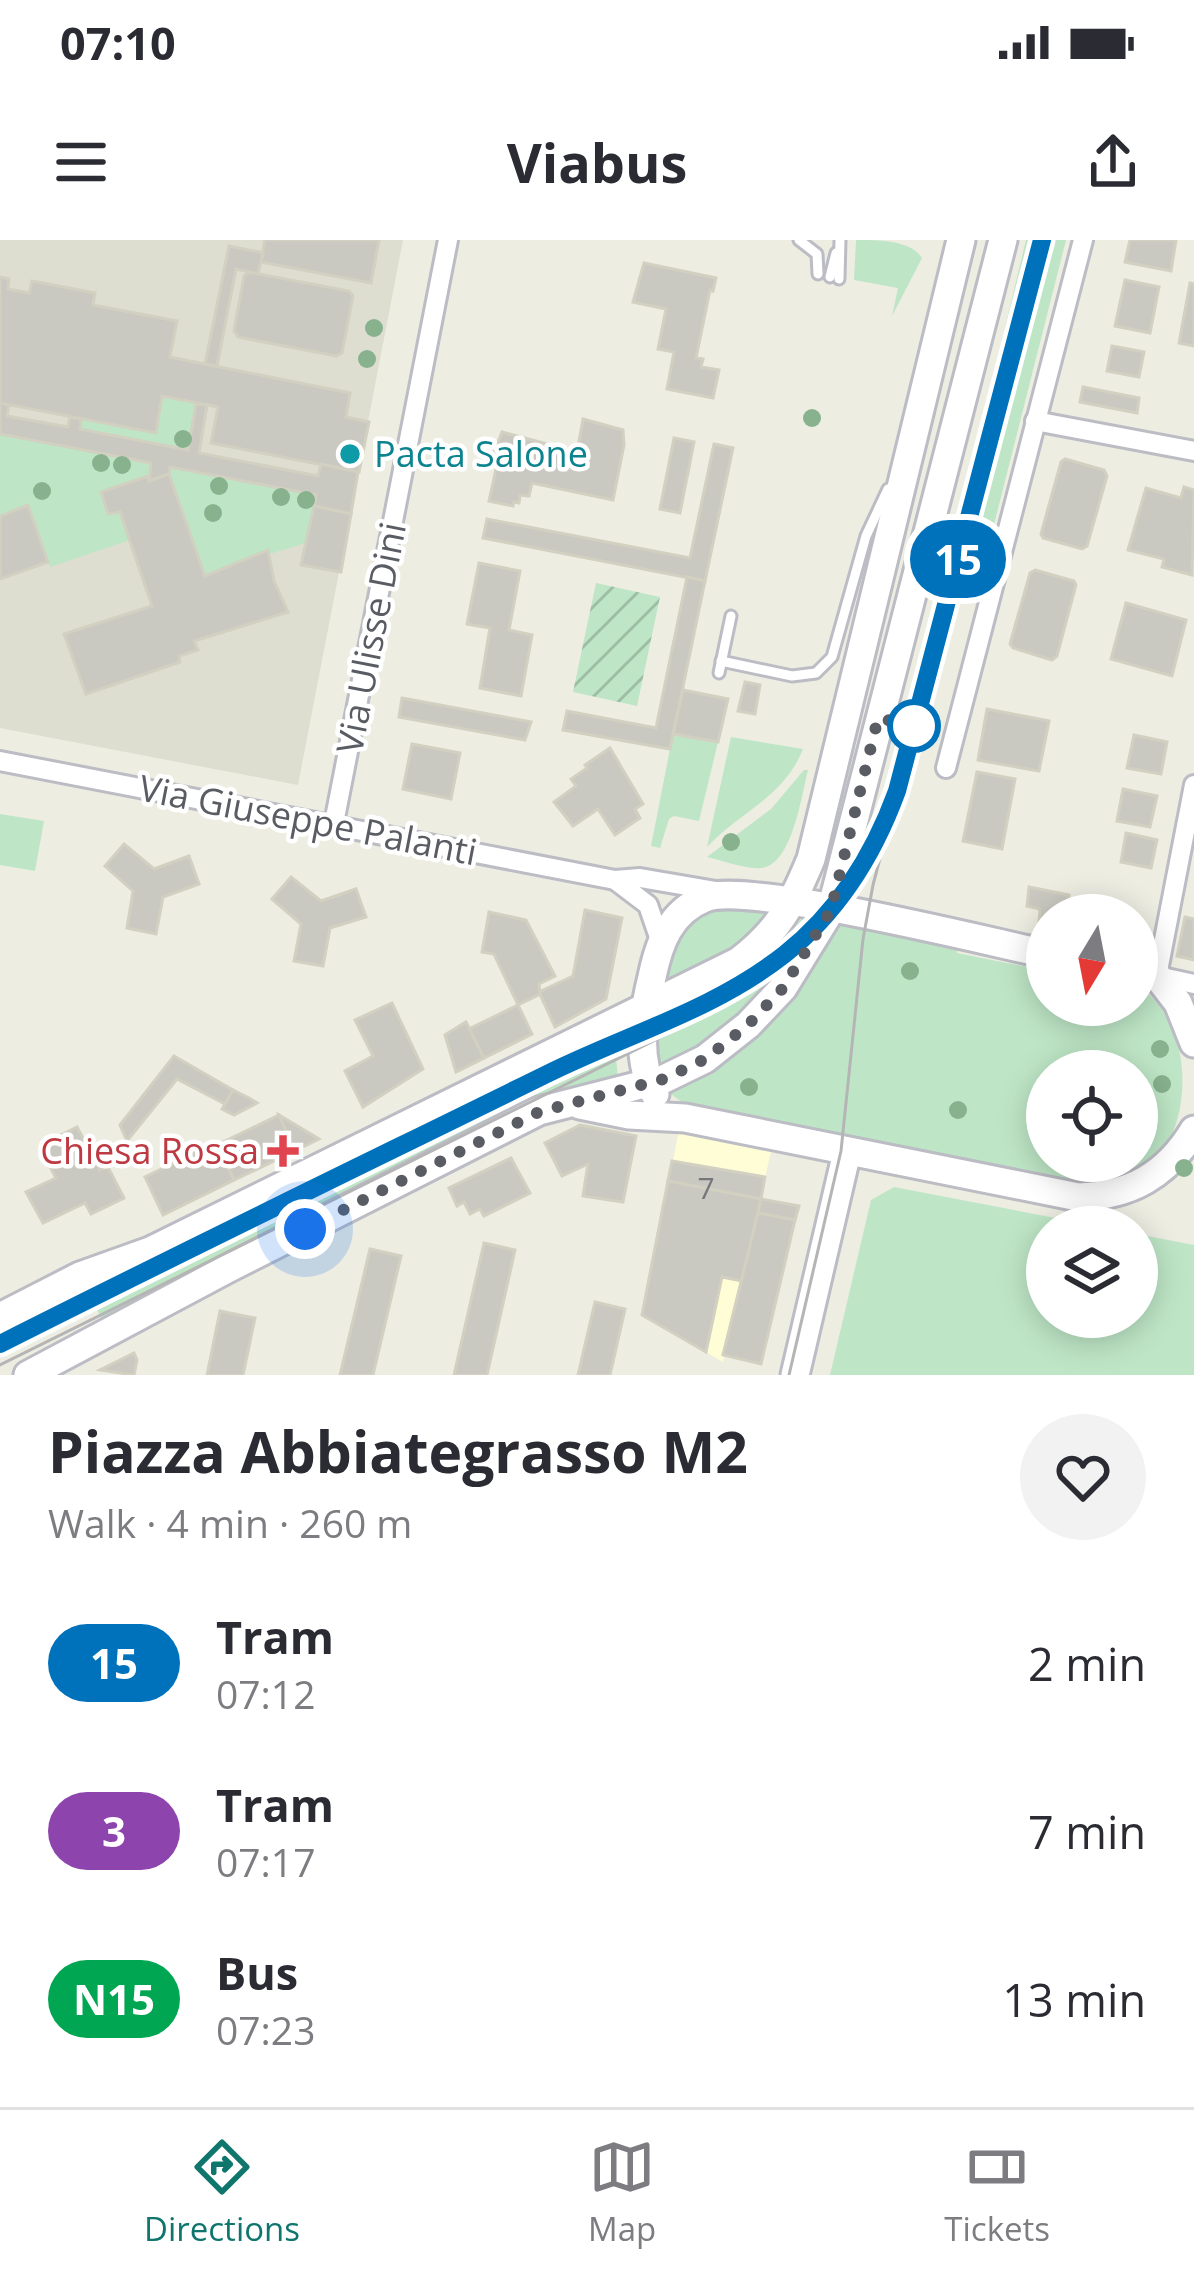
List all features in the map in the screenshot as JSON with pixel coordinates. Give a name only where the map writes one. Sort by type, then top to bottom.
[{"type":"main road","points":[[0,1317],[80,1276],[150,1251],[739,962],[770,936],[794,902],[816,842],[961,240]]},
{"type":"main road","points":[[28,1375],[539,1112],[648,1082],[705,1059],[748,1025],[783,988],[831,910],[1003,240]]},
{"type":"main road","points":[[686,1118],[659,1100],[648,1082],[642,1047],[660,940],[686,909],[721,892],[794,902],[1026,950]]},
{"type":"main road","points":[[1158,984],[1178,1003],[1194,1043]]},
{"type":"main road","points":[[569,1102],[629,1115],[686,1118],[1078,1197],[1137,1186],[1163,1169],[1193,1137]]},
{"type":"main road","points":[[794,1375],[847,1152]]},
{"type":"street","name":"Via Ulisse Dini","points":[[334,823],[448,240]]},
{"type":"street","points":[[946,768],[1083,240]]},
{"type":"street","points":[[1035,421],[1194,452]]},
{"type":"street","name":"Via Giuseppe Palanti","points":[[0,761],[615,880],[640,878],[721,892]]},
{"type":"street","points":[[1158,930],[1194,785]]},
{"type":"street","points":[[615,880],[648,904],[660,940]]},
{"type":"street","points":[[1158,976],[1194,984]]},
{"type":"lane","points":[[799,240],[817,254],[829,276],[839,240]]},
{"type":"lane","points":[[731,616],[720,667],[792,676],[816,674],[836,652],[866,536],[914,436]]},
{"type":"shaded area","points":[[0,240],[403,240],[298,785],[0,728]]},
{"type":"shaded area","points":[[856,240],[902,244],[922,258],[892,316],[898,288],[854,280]]},
{"type":"shaded area","points":[[1026,240],[1066,240],[984,564],[950,555]]},
{"type":"shaded area","points":[[162,396],[196,404],[188,450],[80,429],[81,419],[155,433]]},
{"type":"shaded area","points":[[0,434],[151,463],[148,476],[102,493],[109,514],[120,512],[130,540],[50,567],[28,505],[0,516]]},
{"type":"shaded area","points":[[170,467],[316,495],[306,543],[269,554],[267,550],[205,576]]},
{"type":"shaded area","points":[[596,583],[660,597],[637,706],[573,692]]},
{"type":"shaded area","points":[[673,734],[718,742],[699,821],[669,819],[660,848],[651,846]]},
{"type":"shaded area","points":[[731,737],[803,749],[785,780],[707,847]]},
{"type":"shaded area","points":[[808,770],[795,824],[775,861],[753,868],[707,857],[771,809]]},
{"type":"shaded area","points":[[0,814],[44,821],[35,871],[0,865]]},
{"type":"shaded area","points":[[732,903],[773,911],[747,943],[665,982],[672,951],[684,930],[703,915]]},
{"type":"shaded area","points":[[803,917],[810,922],[751,1006],[692,1051],[666,1064],[656,1059],[659,1014],[762,960]]},
{"type":"shaded area","points":[[841,923],[958,945],[957,953],[1026,967],[1026,1026],[1158,1026],[1158,1006],[1176,1039],[1181,1062],[1180,1109],[1174,1131],[1158,1155],[1158,1050],[1026,1050],[1026,1177],[688,1107],[667,1091],[761,1030],[806,979]]},
{"type":"shaded area","points":[[614,1033],[618,1080],[105,1327],[87,1287]]},
{"type":"shaded area","points":[[680,1125],[773,1143],[723,1362],[642,1315]]},
{"type":"shaded area","points":[[1052,1182],[1104,1182],[1081,1188]]},
{"type":"shaded area","points":[[894,1187],[1026,1212],[1026,1338],[1158,1338],[1158,1238],[1194,1245],[1194,1375],[830,1375],[871,1200]]},
{"type":"building","points":[[265,240],[379,240],[371,283],[261,262]]},
{"type":"building","points":[[1130,240],[1176,240],[1171,271],[1125,262]]},
{"type":"building","points":[[229,246],[263,253],[258,274],[236,269],[217,366],[205,364]]},
{"type":"building","points":[[644,263],[716,278],[696,358],[703,359],[701,367],[719,370],[713,398],[667,389],[674,352],[658,349],[666,309],[633,302]]},
{"type":"building","points":[[249,272],[349,291],[353,296],[342,353],[336,356],[238,337],[234,331],[244,276]]},
{"type":"building","points":[[0,277],[9,279],[8,289],[29,293],[32,281],[95,293],[93,305],[177,321],[170,357],[350,393],[346,417],[369,422],[359,472],[211,443],[218,407],[162,396],[156,433],[0,403]]},
{"type":"building","points":[[1125,280],[1159,287],[1150,333],[1115,326]]},
{"type":"building","points":[[1190,283],[1194,284],[1194,346],[1179,343]]},
{"type":"building","points":[[1112,346],[1144,352],[1139,377],[1107,371]]},
{"type":"building","points":[[1083,387],[1139,398],[1137,413],[1080,402]]},
{"type":"building","points":[[0,403],[9,405],[7,416],[68,427],[70,417],[81,419],[80,429],[188,450],[196,404],[207,405],[199,453],[318,476],[321,464],[358,472],[351,514],[314,506],[316,495],[170,467],[169,474],[149,481],[151,463],[0,434]]},
{"type":"building","points":[[583,419],[623,430],[613,500],[532,483],[529,496],[520,495],[513,506],[489,501],[498,460],[492,458],[502,432],[577,452]]},
{"type":"building","points":[[674,438],[694,442],[680,513],[660,509]]},
{"type":"building","points":[[714,444],[733,448],[705,581],[483,538],[487,519],[690,558]]},
{"type":"building","points":[[1065,459],[1104,470],[1107,476],[1087,546],[1082,549],[1041,534]]},
{"type":"building","points":[[169,474],[205,576],[268,550],[274,581],[288,612],[194,641],[198,650],[179,656],[180,662],[86,694],[64,634],[152,606],[120,512],[108,514],[101,492]]},
{"type":"building","points":[[1184,487],[1194,490],[1192,575],[1162,567],[1164,559],[1128,550],[1146,488],[1181,498]]},
{"type":"building","points":[[28,505],[48,562],[0,579],[0,516]]},
{"type":"building","points":[[314,506],[351,514],[341,572],[301,565]]},
{"type":"building","points":[[479,563],[520,571],[509,630],[532,635],[521,696],[480,688],[490,628],[467,624]]},
{"type":"building","points":[[1035,570],[1076,585],[1052,660],[1010,644],[1030,573]]},
{"type":"building","points":[[687,577],[705,581],[670,749],[563,730],[567,711],[656,728]]},
{"type":"building","points":[[1126,603],[1186,620],[1172,676],[1111,659]]},
{"type":"building","points":[[745,682],[760,685],[755,714],[738,711]]},
{"type":"building","points":[[683,690],[728,699],[718,742],[673,734]]},
{"type":"building","points":[[402,698],[531,722],[525,740],[399,717]]},
{"type":"building","points":[[987,709],[1049,721],[1039,771],[978,760]]},
{"type":"building","points":[[1134,735],[1167,742],[1161,774],[1127,768]]},
{"type":"building","points":[[412,744],[460,753],[451,799],[403,789]]},
{"type":"building","points":[[610,748],[643,804],[635,809],[640,818],[615,835],[598,809],[573,826],[554,802],[576,786],[571,779],[585,765]]},
{"type":"building","points":[[977,772],[1015,779],[1002,849],[963,841]]},
{"type":"building","points":[[1123,789],[1157,796],[1150,827],[1117,821]]},
{"type":"building","points":[[1126,833],[1157,840],[1151,868],[1121,862]]},
{"type":"building","points":[[124,844],[154,869],[189,856],[199,884],[163,897],[156,934],[127,928],[133,891],[105,866]]},
{"type":"building","points":[[291,877],[321,901],[356,889],[366,917],[330,928],[323,966],[294,961],[301,924],[272,899]]},
{"type":"building","points":[[1029,887],[1064,894],[1028,894]]},
{"type":"building","points":[[585,910],[622,918],[606,999],[555,1027],[539,992],[573,976]]},
{"type":"building","points":[[489,912],[526,920],[555,976],[539,984],[540,994],[518,1005],[494,954],[482,952]]},
{"type":"building","points":[[1185,917],[1194,919],[1194,960],[1177,956]]},
{"type":"building","points":[[392,1003],[423,1069],[363,1107],[345,1071],[373,1056],[355,1020]]},
{"type":"building","points":[[518,1005],[532,1034],[484,1058],[469,1029]]},
{"type":"building","points":[[466,1022],[484,1058],[456,1072],[445,1035]]},
{"type":"building","points":[[174,1056],[233,1090],[225,1104],[177,1079],[127,1141],[120,1125]]},
{"type":"building","points":[[233,1090],[257,1103],[234,1115],[222,1109]]},
{"type":"building","points":[[279,1115],[295,1151],[234,1180],[217,1145]]},
{"type":"building","points":[[279,1115],[319,1139],[295,1151]]},
{"type":"building","points":[[580,1125],[636,1136],[623,1202],[583,1196],[588,1164],[562,1176],[545,1143]]},
{"type":"building","points":[[77,1127],[100,1170],[108,1167],[124,1198],[91,1214],[85,1203],[43,1223],[26,1192],[56,1178],[44,1156],[50,1152],[45,1143]]},
{"type":"building","points":[[215,1143],[234,1180],[163,1215],[145,1177]]},
{"type":"building","points":[[511,1158],[530,1193],[484,1216],[480,1209],[470,1214],[464,1202],[457,1206],[449,1188]]},
{"type":"building","points":[[672,1161],[765,1177],[761,1199],[668,1181]]},
{"type":"building","points":[[668,1181],[761,1199],[742,1281],[722,1277],[706,1352],[642,1315]]},
{"type":"building","points":[[761,1199],[799,1206],[795,1220],[758,1213]]},
{"type":"building","points":[[758,1213],[795,1220],[761,1364],[723,1355]]},
{"type":"building","points":[[484,1243],[515,1250],[487,1375],[454,1375]]},
{"type":"building","points":[[370,1249],[401,1256],[373,1375],[340,1375]]},
{"type":"building","points":[[595,1302],[625,1309],[610,1375],[578,1375]]},
{"type":"building","points":[[220,1311],[255,1318],[243,1375],[207,1375]]},
{"type":"building","points":[[134,1353],[134,1375],[100,1370]]},
{"type":"tram line","points":[[789,1375],[841,1151],[873,885],[1042,240]]},
{"type":"tram line","name":"15","points":[[0,1344],[573,1061],[708,1003],[780,958],[818,924],[862,866],[897,791],[1042,240]]},
{"type":"tram line","points":[[0,1365],[736,1000],[810,947],[869,877]]},
{"type":"tram line","points":[[0,1344],[607,1046]]},
{"type":"place","name":"Pacta Salone","points":[[350,454]]},
{"type":"place","name":"Chiesa Rossa","points":[[283,1151]]},
{"type":"route","points":[[305,1229],[539,1112],[664,1079],[705,1059],[738,1034],[783,988],[831,910],[878,718],[914,726]]}]
